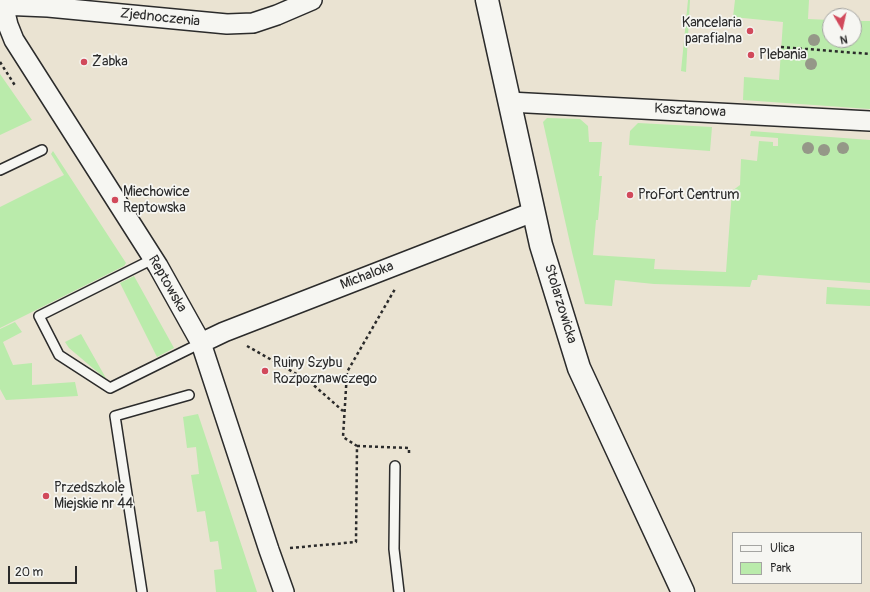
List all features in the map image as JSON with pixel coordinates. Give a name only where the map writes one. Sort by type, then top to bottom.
[{"type":"street","name":"Zjednoczenia","points":[[2,5],[48,6],[227,24],[253,23],[277,16],[312,0]]},
{"type":"street","name":"Stolarzowicka","points":[[487,0],[533,212],[579,368],[682,592]]},
{"type":"street","name":"Reptowska","points":[[2,5],[14,40],[153,259],[201,343],[284,592]]},
{"type":"street","name":"Kasztanowa","points":[[509,102],[870,121]]},
{"type":"street","name":"Michaloka","points":[[201,343],[224,332],[533,212]]},
{"type":"lane","points":[[0,170],[42,150]]},
{"type":"lane","points":[[153,259],[39,316],[59,355],[110,388],[201,343]]},
{"type":"lane","points":[[142,592],[115,416],[189,395]]},
{"type":"lane","points":[[395,466],[394,550],[399,592]]},
{"type":"path","points":[[781,47],[870,54]]},
{"type":"path","points":[[269,550],[356,542],[357,446],[343,437],[347,372],[413,258]]},
{"type":"path","points":[[224,332],[309,381],[344,412]]},
{"type":"green space","points":[[688,0],[690,0],[686,72],[681,71]]},
{"type":"green space","points":[[735,0],[809,0],[808,19],[822,20],[822,48],[862,48],[862,21],[870,21],[870,109],[743,100],[744,77],[779,80],[783,22],[733,17]]},
{"type":"green space","points":[[0,74],[32,120],[0,135]]},
{"type":"green space","points":[[547,118],[580,119],[588,126],[589,142],[602,142],[599,176],[602,176],[593,255],[655,259],[654,269],[726,272],[732,191],[740,185],[741,159],[757,161],[759,141],[773,142],[773,146],[778,146],[778,138],[750,136],[751,131],[870,140],[870,283],[758,275],[757,280],[752,280],[750,287],[654,284],[615,280],[612,306],[585,304],[543,122]]},
{"type":"green space","points":[[638,123],[712,127],[710,151],[629,145],[630,131]]},
{"type":"green space","points":[[53,151],[126,263],[124,266],[0,328],[0,207],[64,175],[51,154]]},
{"type":"green space","points":[[134,276],[174,348],[157,357],[120,283]]},
{"type":"green space","points":[[827,287],[870,290],[870,306],[826,304]]},
{"type":"green space","points":[[15,322],[22,332],[3,342],[13,365],[32,363],[32,385],[75,382],[78,396],[6,400],[0,389],[0,329]]},
{"type":"green space","points":[[81,334],[107,380],[69,348],[65,342]]},
{"type":"green space","points":[[198,414],[257,592],[216,592],[214,570],[222,569],[218,541],[210,542],[205,511],[197,512],[191,475],[199,474],[196,447],[187,448],[183,417]]},
{"type":"place","name":"Kancelaria parafialna","points":[[750,31]]},
{"type":"place","name":"Plebania","points":[[751,55]]},
{"type":"place","name":"Żabka","points":[[84,62]]},
{"type":"place","name":"ProFort Centrum","points":[[630,195]]},
{"type":"place","name":"Miechowice Reptowska","points":[[115,200]]},
{"type":"place","name":"Ruiny Szybu Rozpoznawczego","points":[[265,371]]},
{"type":"place","name":"Przedszkole Miejskie nr 44","points":[[46,496]]}]
